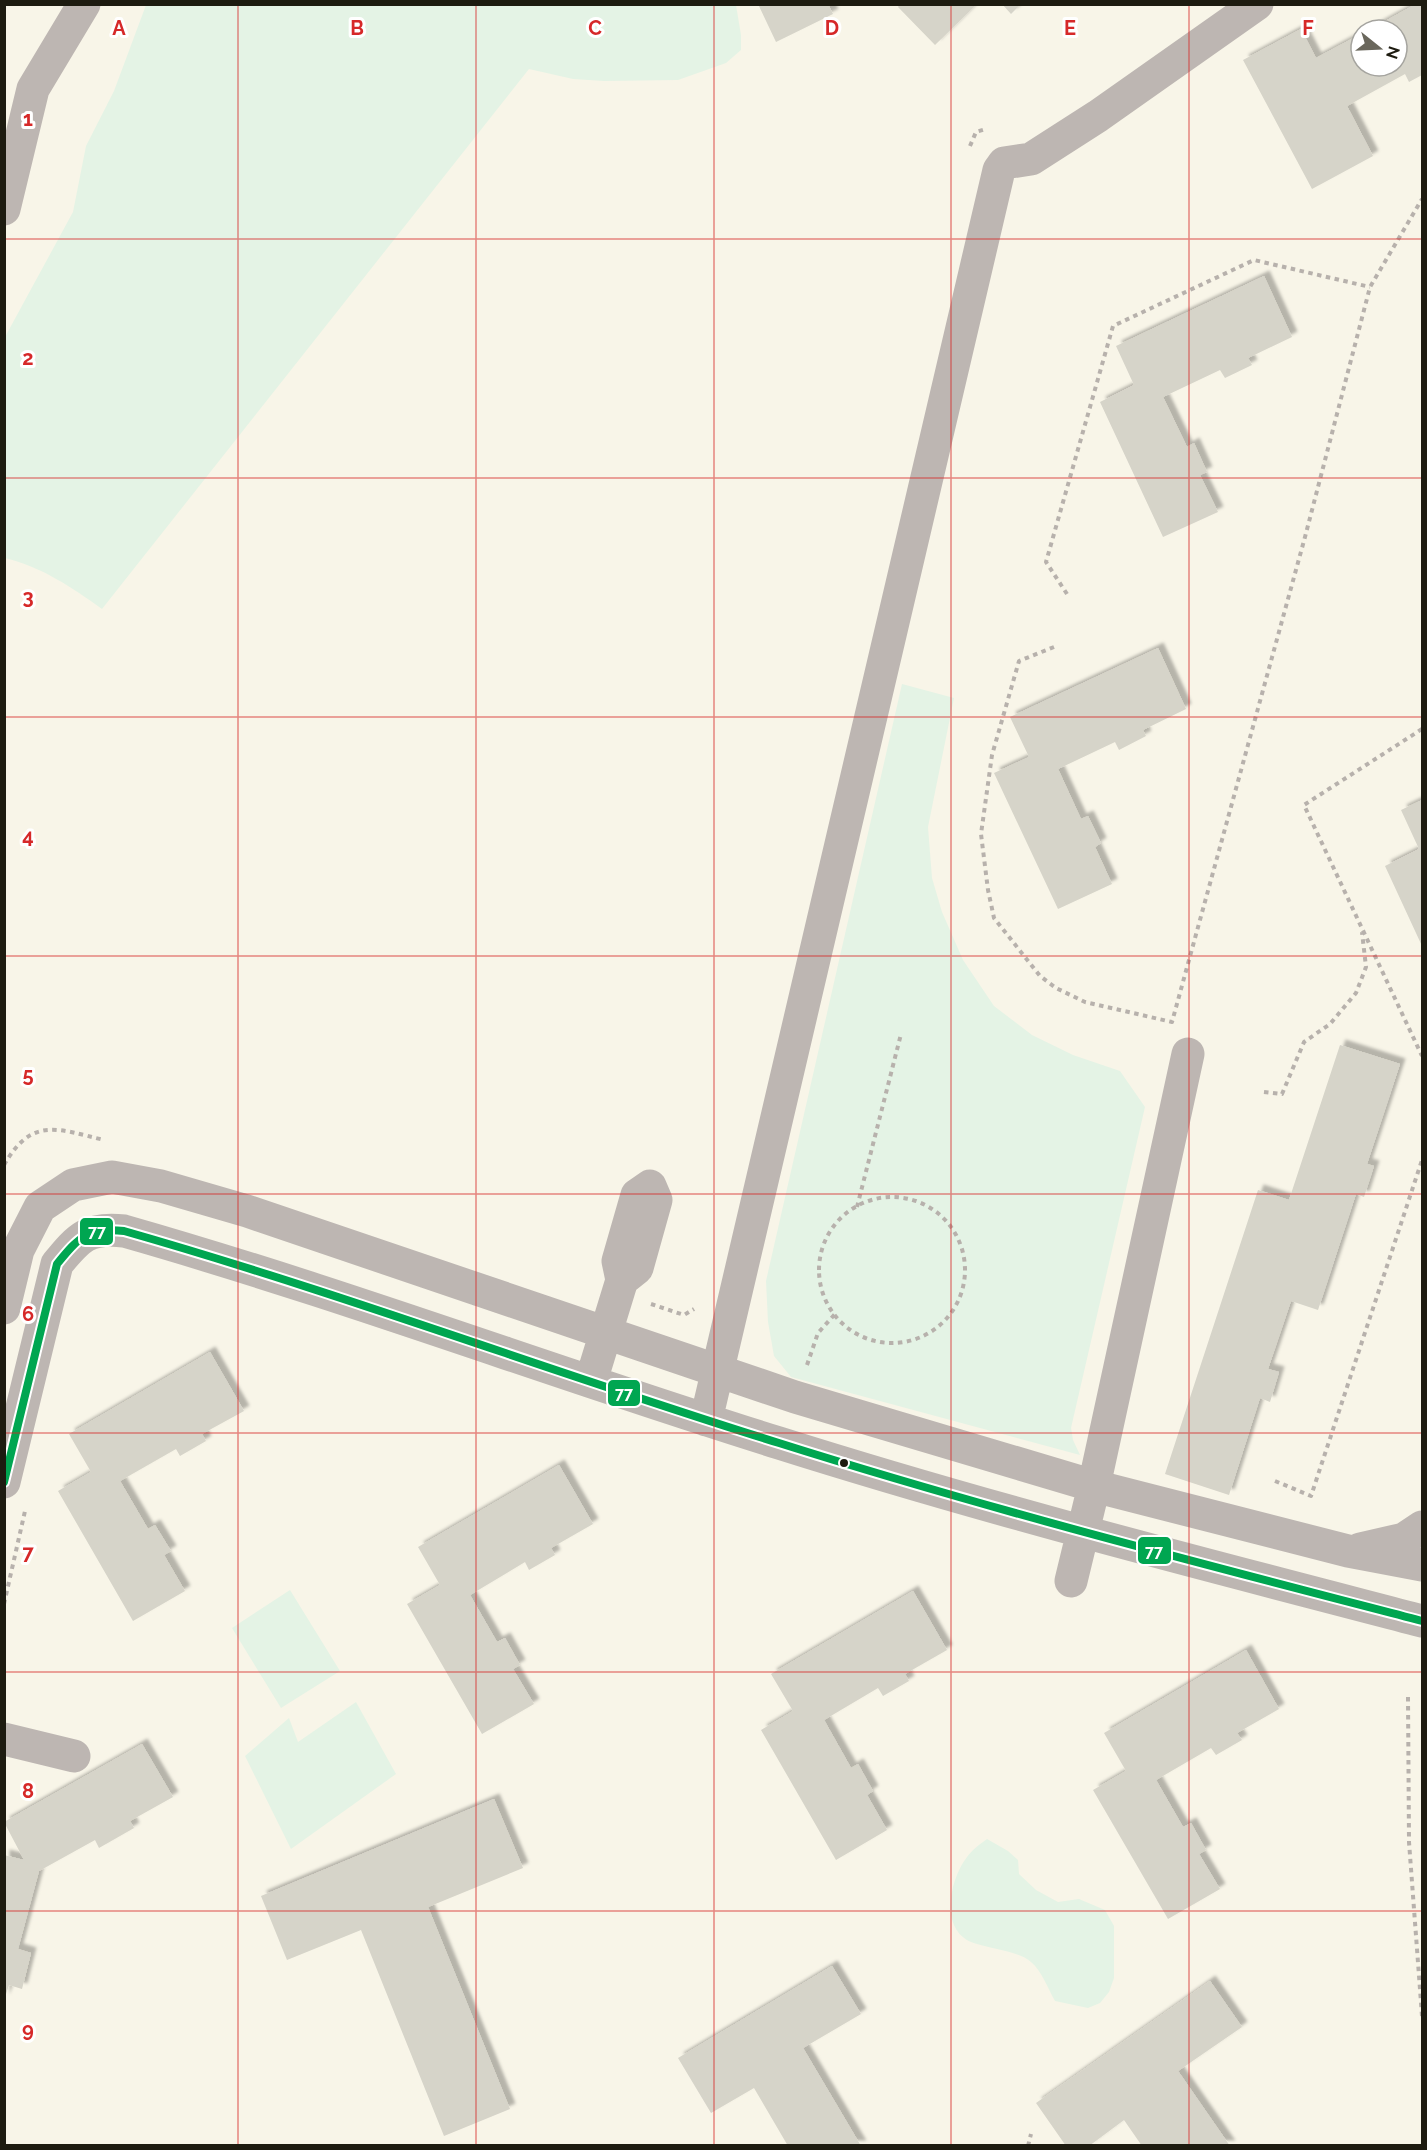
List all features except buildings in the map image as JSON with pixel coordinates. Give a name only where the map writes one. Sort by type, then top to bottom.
[{"type":"street","points":[[4,209],[33,88],[84,4]]},
{"type":"street","points":[[706,1420],[999,170],[1004,163],[1031,159],[1050,147],[1161,73],[1257,4]]},
{"type":"street","points":[[1071,1581],[1094,1486],[1188,1054]]},
{"type":"street","points":[[4,1308],[18,1250],[40,1207],[73,1185],[112,1177],[161,1185],[248,1211],[795,1397],[1094,1486],[1348,1551],[1422,1565]]},
{"type":"street","points":[[16,1492],[57,1264],[71,1247],[87,1234],[105,1229],[124,1231],[234,1262],[779,1444],[1082,1533],[1422,1621]]},
{"type":"street","points":[[591,1381],[622,1280]]},
{"type":"street","points":[[1348,1551],[1377,1547],[1404,1539],[1422,1527]]},
{"type":"street","points":[[4,1739],[74,1756]]},
{"type":"path","points":[[1053,647],[1019,661],[992,754],[981,834],[994,918],[1040,976],[1056,988],[1085,1002],[1172,1022],[1305,537],[1370,286],[1422,199]]},
{"type":"path","points":[[1067,594],[1046,562],[1113,326],[1254,260],[1370,286]]},
{"type":"path","points":[[1422,729],[1304,805],[1422,1056]]},
{"type":"path","points":[[1264,1092],[1282,1094],[1305,1042],[1330,1024],[1356,993],[1366,967],[1362,927]]},
{"type":"path","points":[[857,1207],[901,1034]]},
{"type":"path","points":[[1275,1482],[1311,1496],[1422,1160]]},
{"type":"path","points":[[889,1197],[912,1200],[933,1209],[950,1225],[961,1245],[966,1268],[963,1291],[951,1313],[933,1331],[910,1341],[885,1343],[860,1336],[840,1322],[826,1301],[820,1276],[822,1251],[831,1230],[846,1213],[857,1207],[867,1201],[889,1197]]},
{"type":"path","points":[[804,1374],[818,1333],[835,1314]]},
{"type":"path","points":[[4,1604],[16,1492]]},
{"type":"path","points":[[1407,1697],[1409,1842],[1422,2016]]},
{"type":"path","points":[[1028,2145],[1030,2134]]},
{"type":"green space","points":[[146,5],[736,5],[741,50],[726,63],[678,80],[573,79],[529,69],[102,609],[43,572],[5,558],[5,337],[73,212],[86,146],[114,91]]},
{"type":"green space","points":[[902,684],[954,698],[928,827],[932,878],[942,912],[963,960],[994,1006],[1032,1035],[1073,1055],[1120,1071],[1145,1107],[1071,1428],[1073,1440],[1080,1455],[791,1377],[774,1356],[768,1322],[766,1281]]},
{"type":"green space","points":[[290,1590],[340,1671],[281,1708],[232,1628]]},
{"type":"green space","points":[[356,1702],[396,1774],[291,1849],[245,1756],[289,1718],[298,1742]]},
{"type":"green space","points":[[987,1839],[1008,1851],[1018,1860],[1019,1874],[1036,1890],[1058,1902],[1079,1899],[1105,1910],[1114,1926],[1114,1978],[1109,1992],[1100,2003],[1088,2008],[1055,2001],[1042,1975],[1026,1958],[971,1942],[954,1926],[951,1903],[956,1878],[969,1854]]},
{"type":"transit line","name":"77","points":[[4,1482],[57,1264],[85,1236],[101,1231],[124,1231],[289,1281],[697,1417],[859,1468],[1099,1536],[1422,1621]]}]
